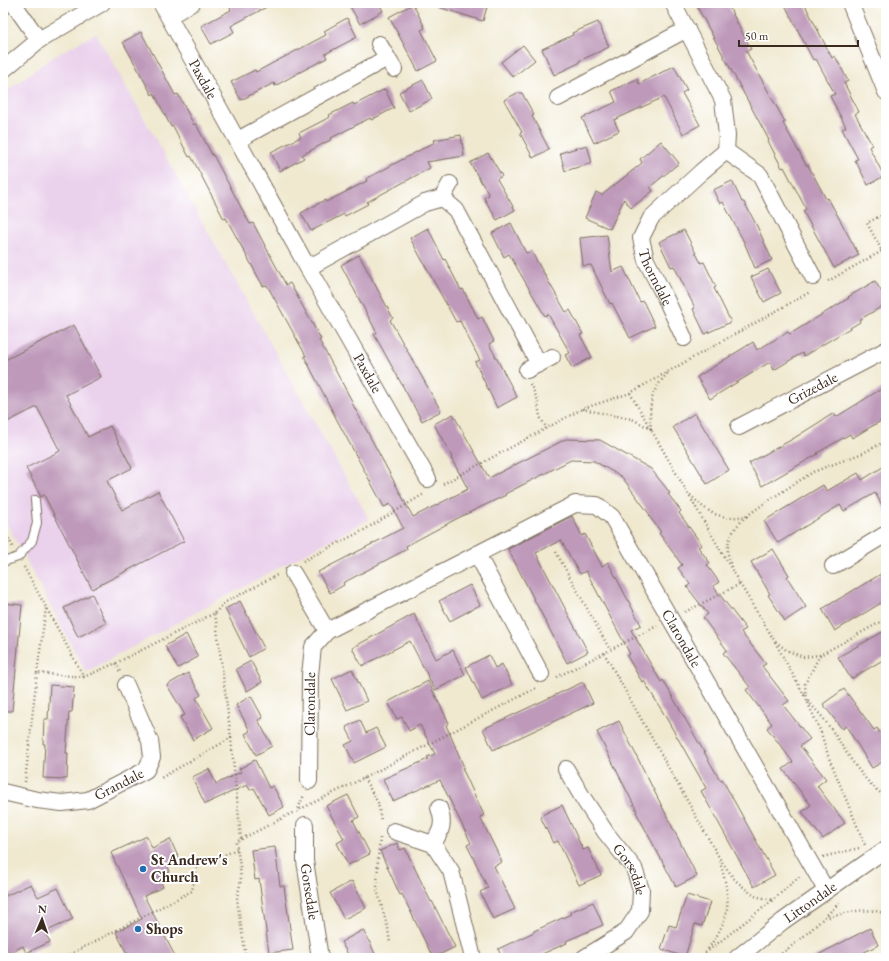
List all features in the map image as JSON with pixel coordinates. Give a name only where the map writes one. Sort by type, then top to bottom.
[{"type":"street","points":[[13,3],[39,40]]},
{"type":"street","points":[[3,70],[39,40],[102,3]]},
{"type":"street","name":"Paxdale","points":[[192,3],[165,10],[308,268],[432,485]]},
{"type":"street","points":[[674,3],[723,100],[727,135],[726,151],[760,175],[816,284]]},
{"type":"street","points":[[850,3],[886,92]]},
{"type":"street","points":[[558,98],[687,29]]},
{"type":"street","points":[[238,140],[391,64],[379,44]]},
{"type":"street","name":"Thorndale","points":[[684,338],[646,260],[641,238],[651,218],[726,151]]},
{"type":"street","points":[[308,268],[425,202],[442,198],[450,184]]},
{"type":"street","points":[[442,198],[456,210],[539,364]]},
{"type":"street","name":"Grizedale","points":[[740,427],[886,350]]},
{"type":"street","name":"Clarondale","points":[[309,781],[310,675],[313,647],[327,631],[575,504],[597,505],[612,517],[826,890]]},
{"type":"street","points":[[833,566],[886,534]]},
{"type":"street","points":[[477,554],[544,680]]},
{"type":"street","points":[[291,570],[327,631]]},
{"type":"street","name":"Grandale","points":[[3,792],[62,804],[88,800],[146,770],[152,757],[150,741],[126,685]]},
{"type":"street","name":"Gorsedale","points":[[566,770],[606,833],[634,868],[641,890],[640,911],[626,932],[584,958]]},
{"type":"street","points":[[433,844],[440,833],[443,818],[440,808]]},
{"type":"street","name":"Gorsedale","points":[[305,825],[305,861],[320,958]]},
{"type":"street","points":[[385,830],[433,844],[451,870],[473,958]]},
{"type":"street","name":"Littondale","points":[[737,958],[783,921],[826,890],[878,846]]},
{"type":"lane","points":[[3,562],[18,557],[32,541],[37,523],[35,500]]},
{"type":"path","points":[[886,213],[867,223],[886,258]]},
{"type":"path","points":[[38,673],[84,677],[116,663],[215,613],[224,603],[291,570],[364,530],[432,485],[582,409],[630,393],[816,284],[886,249]]},
{"type":"path","points":[[539,364],[527,378],[537,398],[540,417],[546,427]]},
{"type":"path","points":[[651,429],[650,412],[653,392],[660,381],[672,369]]},
{"type":"path","points":[[630,393],[731,569],[774,640],[806,700],[820,730],[829,758],[866,848]]},
{"type":"path","points":[[582,409],[632,420],[651,429]]},
{"type":"path","points":[[731,569],[728,548],[732,534],[740,521],[766,502],[813,472],[862,453],[886,441]]},
{"type":"path","points":[[688,493],[703,507],[714,514],[729,518],[747,516]]},
{"type":"path","points":[[3,528],[84,677]]},
{"type":"path","points":[[556,552],[610,650]]},
{"type":"path","points":[[246,958],[237,897],[241,881],[236,842],[364,778],[544,680],[604,653],[740,584]]},
{"type":"path","points":[[24,797],[46,608]]},
{"type":"path","points":[[215,613],[231,738],[241,839]]},
{"type":"path","points":[[774,640],[786,650],[803,657],[820,655],[886,619]]},
{"type":"path","points":[[604,653],[720,859],[735,880],[754,896],[773,900]]},
{"type":"path","points":[[820,655],[805,684],[806,700],[822,717],[852,760],[875,789],[886,797]]},
{"type":"path","points":[[116,663],[126,685]]},
{"type":"path","points":[[146,770],[159,780],[231,738]]},
{"type":"path","points":[[364,778],[378,803],[385,830],[378,858],[377,889],[388,929],[390,943]]},
{"type":"path","points":[[297,811],[309,781]]},
{"type":"path","points":[[297,811],[305,825]]},
{"type":"path","points":[[699,958],[773,900],[802,874],[810,863],[825,856],[854,848],[878,846]]},
{"type":"path","points":[[63,958],[192,891],[197,868],[237,849]]},
{"type":"path","points":[[707,951],[718,935],[727,913],[728,888],[720,859]]},
{"type":"path","points":[[775,958],[795,945],[840,901]]},
{"type":"path","points":[[824,918],[863,910],[886,914]]},
{"type":"shaded area","points":[[96,33],[369,519],[86,672],[3,517],[3,97],[9,89],[50,59]]},
{"type":"building","points":[[228,3],[274,3],[231,26],[234,32],[211,44],[201,26],[231,10]]},
{"type":"building","points":[[348,3],[379,3],[383,11],[360,24]]},
{"type":"building","points":[[436,3],[488,3],[483,21],[435,6]]},
{"type":"building","points":[[695,3],[727,3],[751,49],[746,51],[785,122],[783,123],[826,199],[828,198],[859,255],[834,268],[803,211],[806,209],[784,167],[782,168],[768,141],[769,140]]},
{"type":"building","points":[[784,3],[804,3],[832,58],[835,56],[848,81],[844,83],[859,112],[855,114],[872,145],[869,147],[884,176],[868,185],[855,160],[858,159],[842,129],[846,127],[830,96],[835,94],[816,59],[813,60]]},
{"type":"building","points":[[413,4],[425,28],[421,30],[437,61],[418,71],[389,17]]},
{"type":"building","points":[[347,18],[357,37],[325,54],[327,58],[275,86],[274,83],[241,100],[231,82],[255,70],[256,72],[326,35],[324,31]]},
{"type":"building","points":[[598,22],[609,47],[554,75],[542,49],[573,35],[572,33]]},
{"type":"building","points":[[141,32],[175,95],[178,94],[194,125],[196,124],[250,224],[253,223],[286,285],[290,283],[321,339],[319,340],[413,517],[468,489],[434,424],[453,414],[489,478],[566,439],[600,440],[651,469],[670,493],[668,494],[681,511],[679,513],[702,545],[698,547],[710,563],[707,565],[719,582],[713,586],[746,629],[741,632],[766,664],[762,666],[789,701],[783,705],[810,739],[800,746],[826,779],[817,786],[845,823],[823,839],[802,812],[811,805],[783,769],[793,762],[767,728],[772,724],[746,690],[750,687],[723,653],[727,650],[703,618],[708,614],[687,587],[690,584],[678,568],[682,565],[659,533],[661,532],[649,516],[650,515],[622,477],[594,461],[571,460],[406,546],[407,549],[343,583],[344,585],[330,593],[318,572],[403,528],[391,504],[384,507],[304,356],[306,356],[267,285],[263,286],[226,218],[224,219],[191,156],[189,157],[173,126],[171,127],[154,93],[152,95],[123,42]]},
{"type":"building","points":[[523,45],[535,60],[513,77],[501,62]]},
{"type":"building","points":[[674,66],[687,90],[682,93],[700,125],[683,134],[664,97],[614,120],[619,131],[594,143],[582,118],[616,102],[611,91],[637,79],[639,84]]},
{"type":"building","points":[[423,80],[432,99],[409,111],[399,92]]},
{"type":"building","points":[[385,89],[394,108],[371,120],[370,118],[331,138],[332,139],[302,155],[304,158],[280,171],[271,152],[301,137],[299,133],[330,117],[329,115],[353,103],[354,105]]},
{"type":"building","points":[[517,93],[522,93],[534,115],[532,116],[549,149],[533,158],[520,133],[522,132],[504,100]]},
{"type":"building","points":[[461,135],[464,156],[427,162],[430,168],[367,202],[368,204],[345,216],[344,214],[311,231],[301,213],[325,200],[326,202],[367,181],[366,179],[435,142],[434,140]]},
{"type":"building","points":[[661,141],[679,163],[650,187],[653,191],[631,208],[624,199],[610,229],[585,218],[596,192],[602,195],[642,163],[640,159]]},
{"type":"building","points":[[587,145],[592,163],[565,171],[560,153]]},
{"type":"building","points":[[488,153],[502,176],[497,179],[515,210],[497,220],[484,198],[489,195],[470,163]]},
{"type":"building","points":[[732,181],[742,202],[744,202],[757,226],[772,260],[755,268],[744,242],[723,202],[720,204],[713,190]]},
{"type":"building","points":[[511,223],[526,253],[531,251],[566,312],[570,310],[583,334],[580,335],[592,357],[572,368],[565,355],[570,353],[548,314],[545,316],[509,254],[504,257],[492,233]]},
{"type":"building","points":[[428,228],[444,260],[445,259],[461,290],[463,289],[478,319],[482,317],[494,341],[489,344],[517,397],[497,408],[475,362],[480,360],[460,321],[456,322],[410,238]]},
{"type":"building","points":[[684,230],[701,263],[704,262],[716,287],[714,288],[731,322],[705,334],[693,309],[695,308],[674,266],[671,267],[659,242]]},
{"type":"building","points":[[607,235],[612,272],[623,267],[640,302],[643,301],[655,326],[630,338],[612,303],[610,304],[591,265],[583,266],[580,238]]},
{"type":"building","points":[[359,255],[393,318],[390,320],[441,411],[422,421],[374,334],[377,333],[341,265]]},
{"type":"building","points":[[768,269],[781,293],[764,302],[751,277]]},
{"type":"building","points":[[875,281],[886,299],[886,304],[859,320],[860,322],[804,356],[802,353],[774,370],[770,362],[710,399],[697,377],[753,342],[757,350],[788,332],[790,334]]},
{"type":"building","points":[[74,325],[101,377],[66,395],[88,437],[110,426],[132,468],[107,481],[122,510],[158,491],[184,541],[92,589],[44,495],[41,497],[26,468],[60,451],[37,407],[3,424],[3,361]]},
{"type":"building","points":[[886,386],[886,418],[852,438],[850,434],[762,486],[749,463],[791,440],[834,413],[836,417]]},
{"type":"building","points":[[695,413],[729,470],[707,484],[673,427]]},
{"type":"building","points":[[886,465],[886,512],[875,493],[844,511],[840,505],[778,543],[764,521],[823,485],[827,491],[858,473],[862,480]]},
{"type":"building","points":[[572,516],[582,536],[585,534],[602,566],[608,562],[641,625],[631,630],[661,682],[663,680],[720,780],[722,779],[775,875],[754,887],[701,791],[706,788],[664,714],[644,681],[642,682],[627,656],[630,654],[586,571],[580,574],[561,540],[536,553],[588,652],[567,663],[508,549]]},
{"type":"building","points":[[773,549],[789,575],[787,577],[806,607],[785,621],[768,595],[770,594],[751,562]]},
{"type":"building","points":[[886,571],[886,600],[835,631],[822,609]]},
{"type":"building","points":[[470,585],[480,605],[450,621],[439,601]]},
{"type":"building","points":[[92,594],[106,623],[78,637],[64,608]]},
{"type":"building","points":[[240,601],[264,648],[249,657],[225,609]]},
{"type":"building","points":[[3,603],[22,605],[12,711],[3,711]]},
{"type":"building","points":[[414,614],[436,659],[453,650],[465,675],[435,690],[410,641],[362,666],[352,648]]},
{"type":"building","points":[[886,630],[886,658],[851,679],[838,657]]},
{"type":"building","points":[[186,634],[198,657],[178,668],[165,646]]},
{"type":"building","points":[[489,655],[495,668],[502,664],[512,685],[482,700],[466,667]]},
{"type":"building","points":[[251,661],[262,682],[247,691],[236,669]]},
{"type":"building","points":[[352,669],[367,701],[347,710],[332,679]]},
{"type":"building","points":[[188,673],[201,695],[196,698],[213,728],[193,740],[180,717],[185,715],[167,685]]},
{"type":"building","points":[[428,681],[449,723],[446,725],[464,767],[462,768],[484,815],[480,817],[502,862],[494,866],[515,909],[493,919],[480,892],[488,888],[467,845],[471,843],[440,780],[393,801],[383,779],[428,759],[427,757],[435,754],[420,725],[409,731],[402,717],[397,719],[388,702]]},
{"type":"building","points":[[583,682],[593,703],[493,750],[483,729]]},
{"type":"building","points":[[50,685],[74,687],[72,712],[69,712],[66,753],[68,753],[67,779],[43,778],[45,744],[43,744],[44,719],[48,719]]},
{"type":"building","points":[[844,689],[874,730],[877,728],[886,742],[886,760],[872,768],[846,726],[842,729],[823,704]]},
{"type":"building","points":[[251,696],[263,718],[258,720],[272,746],[256,755],[245,734],[250,731],[236,705]]},
{"type":"building","points":[[360,720],[366,733],[376,728],[386,747],[354,763],[345,745],[353,741],[346,727]]},
{"type":"building","points":[[619,721],[697,876],[676,887],[636,812],[637,811],[597,732]]},
{"type":"building","points":[[255,760],[269,788],[273,786],[284,807],[269,815],[254,788],[250,790],[247,785],[205,804],[192,777],[209,769],[216,784],[241,772],[239,769]]},
{"type":"building","points":[[348,795],[359,817],[353,820],[370,854],[348,865],[337,843],[344,839],[326,806]]},
{"type":"building","points":[[562,805],[583,850],[588,848],[601,875],[579,885],[558,841],[553,843],[540,816]]},
{"type":"building","points":[[147,836],[152,848],[170,839],[180,861],[168,866],[170,872],[159,877],[163,887],[144,896],[176,958],[129,958],[116,932],[142,919],[111,853]]},
{"type":"building","points":[[397,843],[400,850],[405,848],[455,947],[433,958],[402,894],[400,895],[380,851]]},
{"type":"building","points":[[275,847],[280,886],[284,886],[293,950],[269,953],[259,879],[255,880],[251,850]]},
{"type":"building","points":[[352,881],[366,908],[344,919],[330,893]]},
{"type":"building","points":[[31,884],[38,897],[58,888],[73,919],[45,932],[50,942],[26,953],[23,946],[3,956],[3,897]]},
{"type":"building","points":[[687,895],[710,902],[702,926],[695,924],[685,957],[661,949],[669,925],[676,927]]},
{"type":"building","points":[[593,902],[603,925],[566,941],[567,943],[533,958],[502,958],[498,949],[571,914],[570,912]]},
{"type":"building","points":[[870,928],[878,945],[853,958],[812,958]]},
{"type":"building","points":[[363,930],[377,958],[350,958],[341,942]]},
{"type":"place","name":"St Andrew's Church","points":[[143,869]]},
{"type":"place","name":"Shops","points":[[138,929]]}]
